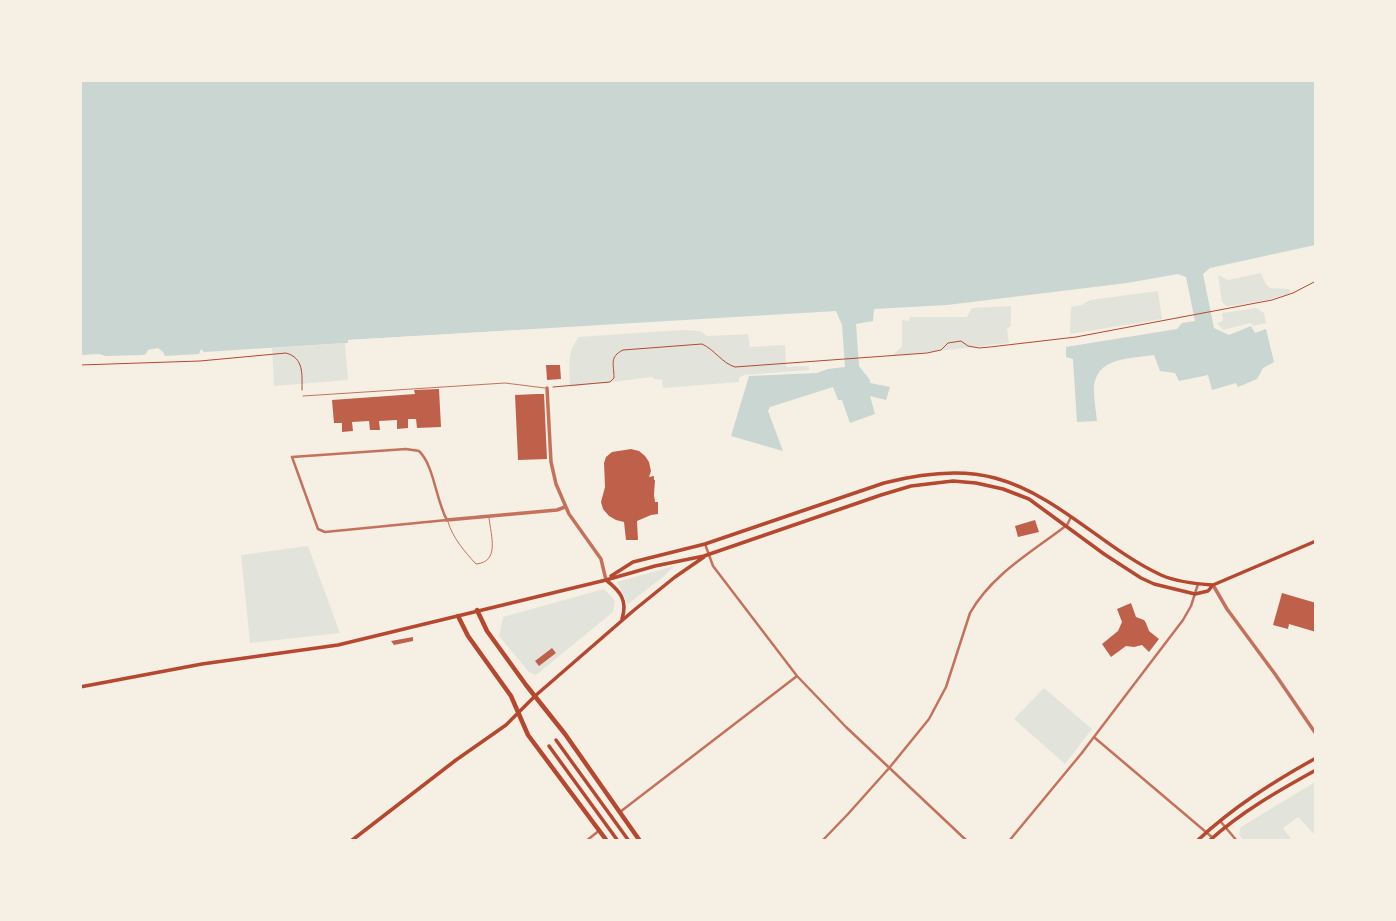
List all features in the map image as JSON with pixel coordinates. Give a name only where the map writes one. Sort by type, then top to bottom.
[{"type":"main road","points":[[606,580],[633,562],[705,544],[884,483],[932,474],[972,473],[993,477],[1031,492],[1128,556],[1163,575],[1213,585]]},
{"type":"main road","points":[[80,687],[189,666],[338,645],[709,554],[881,495],[931,482],[976,483],[1029,499],[1141,578],[1195,594],[1208,591],[1213,585],[1315,541]]},
{"type":"main road","points":[[351,841],[456,760],[506,726],[535,696],[621,622],[709,554]]},
{"type":"main road","points":[[606,580],[623,597],[624,613],[621,622]]},
{"type":"main road","points":[[477,610],[486,631],[565,734],[639,841]]},
{"type":"main road","points":[[458,616],[468,636],[511,696],[528,735],[607,841]]},
{"type":"main road","points":[[556,740],[629,841]]},
{"type":"main road","points":[[549,746],[618,841]]},
{"type":"main road","points":[[1197,841],[1219,820],[1257,792],[1315,758]]},
{"type":"main road","points":[[1211,839],[1225,827],[1315,770]]},
{"type":"street","points":[[547,388],[551,461],[556,484],[565,507],[601,559],[606,580]]},
{"type":"street","points":[[447,520],[426,460],[421,452],[415,449],[292,457],[316,526],[325,532],[557,510],[565,507]]},
{"type":"street","points":[[821,841],[890,767],[929,719],[946,687],[976,602],[1011,565],[1067,525],[1071,517]]},
{"type":"street","points":[[705,544],[713,566],[797,676],[846,727],[967,841]]},
{"type":"street","points":[[1009,841],[1094,737],[1183,620],[1198,584]]},
{"type":"street","points":[[1213,585],[1315,734]]},
{"type":"street","points":[[620,812],[797,676]]},
{"type":"street","points":[[1094,737],[1207,832],[1211,839]]},
{"type":"street","points":[[1219,820],[1237,841]]},
{"type":"street","points":[[586,841],[600,830]]},
{"type":"lane","points":[[303,396],[505,383],[547,388]]},
{"type":"lane","points":[[447,520],[451,533],[467,554],[476,564],[481,564],[487,561],[492,553],[489,516]]},
{"type":"path","points":[[547,388],[610,382],[614,378],[613,360],[616,354],[623,350],[702,344],[735,367],[927,353],[940,350],[948,343],[961,341],[968,346],[979,348],[1076,337],[1272,300],[1315,281]]},
{"type":"path","points":[[80,365],[200,361],[286,353],[297,359],[302,369],[303,396]]},
{"type":"shaded area","points":[[81,81],[1315,81],[1315,245],[1210,268],[1203,274],[1214,328],[1229,335],[1251,326],[1255,333],[1266,329],[1274,362],[1263,368],[1257,379],[1238,387],[1236,383],[1212,390],[1208,375],[1179,381],[1175,373],[1160,371],[1154,355],[1123,359],[1106,366],[1095,381],[1097,421],[1077,422],[1073,359],[1066,357],[1066,347],[1177,329],[1182,323],[1195,321],[1186,277],[1178,274],[1127,283],[947,305],[874,309],[873,321],[856,324],[859,366],[870,383],[890,387],[886,400],[870,396],[875,414],[850,423],[842,400],[838,400],[833,387],[770,407],[768,411],[783,451],[731,436],[749,376],[817,373],[845,367],[842,325],[836,311],[348,340],[348,343],[204,352],[201,349],[199,354],[165,356],[158,348],[148,350],[143,355],[81,355]]},
{"type":"shaded area","points":[[1261,273],[1270,288],[1289,289],[1291,293],[1243,304],[1226,306],[1222,302],[1218,275],[1228,280]]},
{"type":"shaded area","points":[[1158,291],[1162,319],[1070,334],[1071,307],[1090,300]]},
{"type":"shaded area","points":[[1011,306],[1011,326],[1007,329],[1009,343],[892,356],[902,346],[902,320],[909,321],[910,317],[967,317],[972,308]]},
{"type":"shaded area","points":[[1256,308],[1264,313],[1266,323],[1253,326],[1251,323],[1223,330],[1217,323],[1223,321],[1222,313]]},
{"type":"shaded area","points":[[700,331],[707,336],[748,334],[750,347],[785,345],[786,367],[809,366],[809,370],[744,375],[739,378],[739,382],[663,388],[662,380],[653,377],[570,387],[570,355],[579,337]]},
{"type":"shaded area","points":[[345,343],[348,380],[274,386],[272,348]]},
{"type":"shaded area","points":[[308,546],[340,633],[250,643],[241,555]]},
{"type":"shaded area","points":[[674,566],[663,577],[628,604],[617,582]]},
{"type":"shaded area","points":[[604,589],[615,600],[613,612],[536,675],[529,672],[499,636],[503,617]]},
{"type":"shaded area","points":[[1044,688],[1092,729],[1065,764],[1014,719]]},
{"type":"shaded area","points":[[1315,782],[1315,835],[1298,817],[1283,828],[1292,840],[1242,839],[1239,834],[1241,827]]},
{"type":"pier","points":[[520,330],[521,333],[352,343],[348,346],[348,340]]},
{"type":"building","points":[[546,365],[560,365],[561,379],[547,380]]},
{"type":"building","points":[[439,389],[441,427],[417,428],[416,419],[408,419],[408,428],[397,429],[397,420],[379,421],[380,430],[370,430],[369,421],[352,422],[353,431],[342,432],[342,423],[334,423],[332,400],[415,394],[414,390]]},
{"type":"building","points":[[544,394],[547,459],[518,460],[515,395]]},
{"type":"building","points":[[631,449],[639,451],[649,462],[649,477],[654,476],[655,502],[658,502],[658,514],[637,521],[638,540],[626,540],[624,522],[609,516],[601,502],[605,487],[606,457],[612,452]]},
{"type":"building","points":[[1035,520],[1039,532],[1018,537],[1015,526]]},
{"type":"building","points":[[1282,593],[1316,603],[1316,632],[1289,624],[1288,629],[1273,625]]},
{"type":"building","points":[[1131,603],[1136,617],[1144,620],[1149,631],[1159,639],[1149,652],[1142,645],[1126,646],[1111,657],[1102,644],[1118,631],[1122,622],[1117,609]]},
{"type":"building","points":[[413,637],[413,641],[394,645],[391,641]]},
{"type":"building","points":[[552,648],[556,653],[539,666],[535,661]]}]
